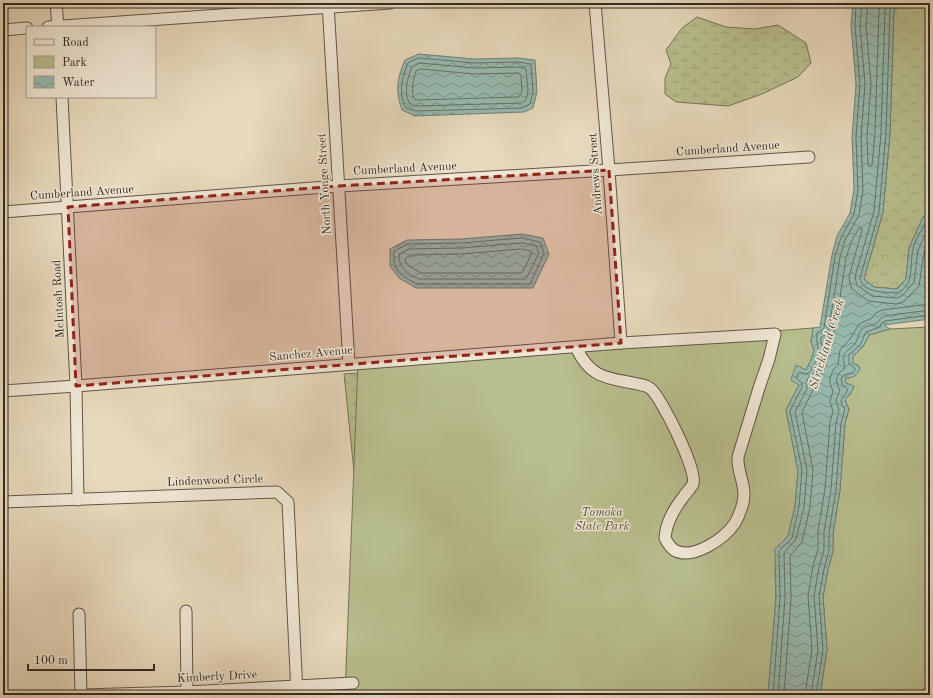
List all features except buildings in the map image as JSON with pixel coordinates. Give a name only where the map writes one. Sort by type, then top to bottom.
[{"type":"street","points":[[55,26],[56,3]]},
{"type":"street","points":[[67,26],[328,5],[390,3]]},
{"type":"street","name":"Andrews Street","points":[[595,3],[609,170],[621,343]]},
{"type":"street","name":"North Yonge Street","points":[[328,5],[350,364]]},
{"type":"street","points":[[3,30],[26,28]]},
{"type":"street","name":"McIntosh Road","points":[[62,98],[76,386],[78,500]]},
{"type":"street","name":"Cumberland Avenue","points":[[3,212],[339,186],[809,157]]},
{"type":"street","name":"Sanchez Avenue","points":[[3,391],[621,343],[775,334],[769,359],[758,388],[738,457],[738,464],[744,483],[744,493],[739,514],[734,524],[717,541],[701,549],[689,552],[675,550],[670,546],[665,538],[669,520],[674,509],[693,484],[694,478],[683,444],[667,414],[651,389],[646,386],[597,374],[584,363],[576,347]]},
{"type":"street","name":"Lindenwood Circle","points":[[3,502],[277,492],[288,502],[297,691]]},
{"type":"street","points":[[186,612],[187,692]]},
{"type":"street","points":[[79,614],[81,695]]},
{"type":"street","name":"Kimberly Drive","points":[[81,695],[297,691],[353,683]]},
{"type":"highlighted area","points":[[609,170],[621,343],[76,386],[68,207],[339,186]]},
{"type":"green space","points":[[905,3],[930,3],[930,214],[923,217],[909,248],[906,279],[896,289],[874,287],[864,279],[883,212],[890,133],[894,10]]},
{"type":"green space","points":[[697,17],[726,27],[755,29],[778,25],[806,43],[811,63],[798,77],[762,94],[728,106],[676,102],[665,94],[665,78],[671,64],[666,50],[682,28]]},
{"type":"green space","points":[[930,327],[930,695],[820,695],[827,650],[823,597],[833,551],[833,533],[840,490],[845,423],[849,409],[845,400],[854,387],[846,383],[845,380],[846,378],[850,378],[853,356],[863,347],[869,335],[890,329]]},
{"type":"green space","name":"Tomoka State Park","points":[[813,328],[811,342],[814,350],[811,360],[806,370],[796,366],[799,385],[786,410],[798,471],[795,506],[788,536],[775,569],[776,598],[768,695],[345,695],[358,363]]},
{"type":"green space","points":[[358,373],[369,618],[344,374]]},
{"type":"water","name":"Strickland Creek","points":[[853,3],[905,3],[894,10],[890,133],[883,212],[864,279],[874,287],[897,289],[906,279],[909,248],[923,217],[930,214],[930,319],[884,325],[890,329],[869,335],[863,347],[853,356],[853,363],[858,365],[860,368],[855,376],[846,378],[845,380],[846,383],[854,386],[850,395],[845,400],[849,409],[845,423],[840,490],[833,533],[833,551],[823,597],[827,650],[820,694],[768,695],[776,598],[775,549],[788,536],[795,506],[798,471],[786,410],[799,385],[791,380],[796,365],[806,370],[811,360],[814,350],[811,342],[813,328],[820,327],[832,255],[837,236],[850,213],[854,189],[852,137],[856,85],[851,25]]},
{"type":"water","points":[[419,54],[474,59],[518,58],[535,60],[537,92],[533,108],[524,112],[415,116],[402,110],[398,96],[400,73],[405,60]]},
{"type":"water","points":[[522,234],[543,238],[549,254],[533,288],[416,288],[399,278],[390,266],[390,249],[407,240],[461,239]]},
{"type":"waterway","points":[[907,695],[930,688]]}]
